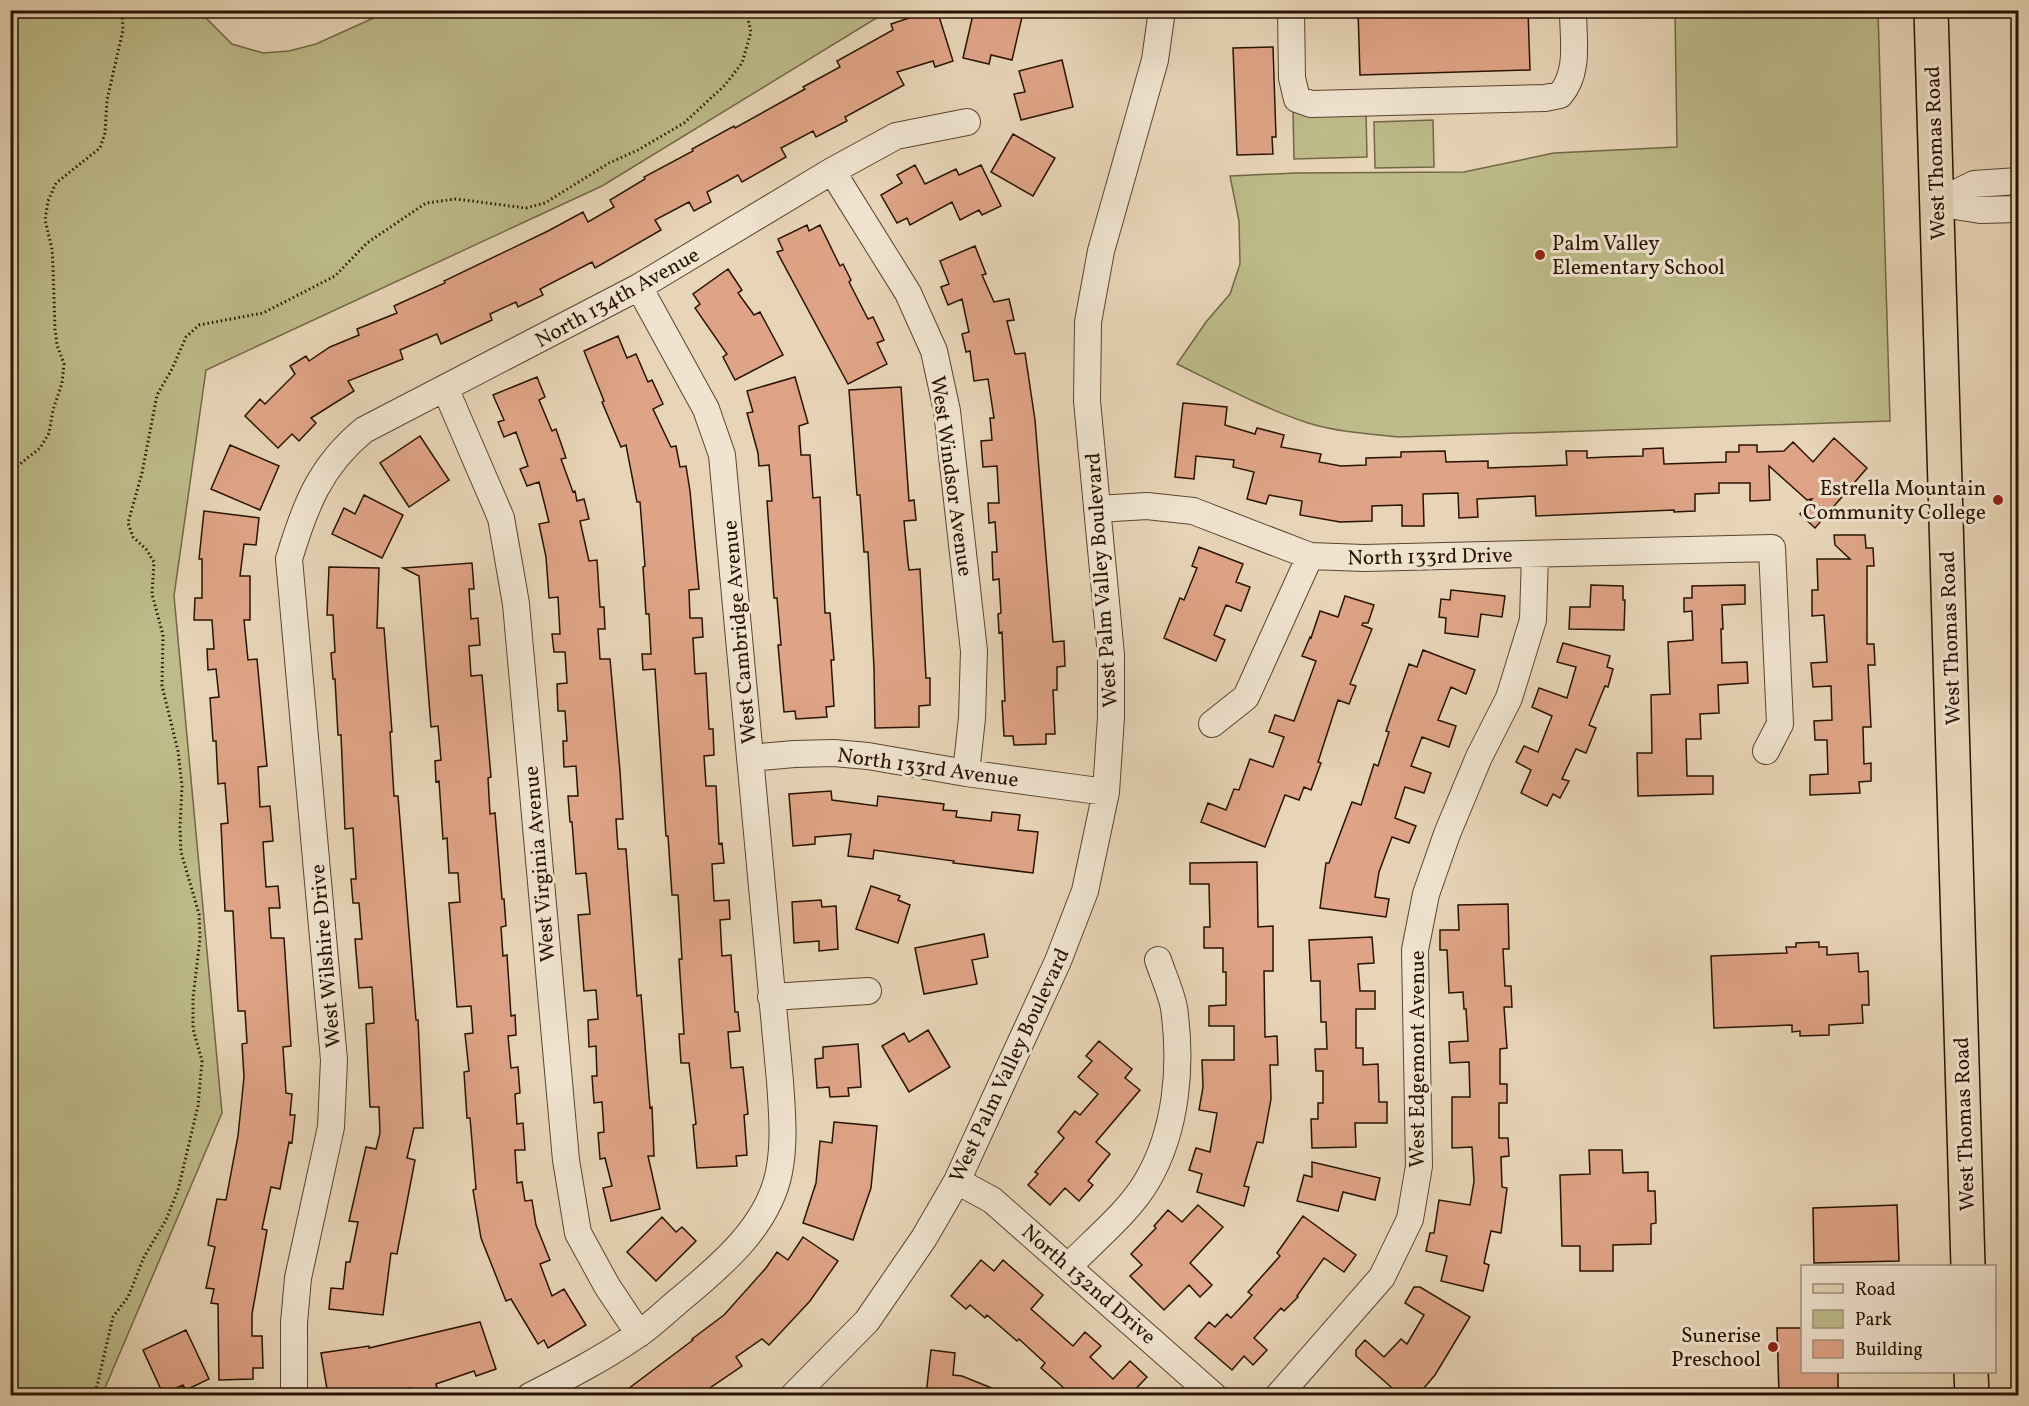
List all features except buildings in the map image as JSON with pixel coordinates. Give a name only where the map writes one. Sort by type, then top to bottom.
[{"type":"main road","name":"West Thomas Road","points":[[1931,10],[1968,1265]]},
{"type":"main road","points":[[1971,1373],[1972,1395]]},
{"type":"street","name":"West Palm Valley Boulevard","points":[[793,1395],[867,1321],[924,1238],[957,1181],[1058,961],[1082,901],[1106,792],[1112,717],[1111,655],[1087,401],[1088,322],[1101,251],[1155,60],[1162,10]]},
{"type":"street","points":[[1291,10],[1292,78],[1298,99],[1311,104],[1545,98],[1560,95],[1568,85],[1573,71],[1573,10]]},
{"type":"street","name":"North 134th Avenue","points":[[302,516],[324,472],[344,446],[364,430],[639,287],[832,171],[896,136],[967,122]]},
{"type":"street","name":"West Windsor Avenue","points":[[832,171],[908,293],[934,351],[947,411],[974,651],[972,718],[966,773]]},
{"type":"street","points":[[1936,203],[1974,184],[2019,181]]},
{"type":"street","points":[[1936,203],[1980,210],[2019,209]]},
{"type":"street","name":"West Cambridge Avenue","points":[[530,1395],[583,1368],[639,1334],[694,1287],[738,1246],[759,1219],[779,1174],[783,1132],[780,1081],[722,455],[706,409],[639,287]]},
{"type":"street","name":"West Virginia Avenue","points":[[445,388],[501,518],[516,604],[566,1160],[578,1233],[607,1286],[639,1334]]},
{"type":"street","name":"North 133rd Drive","points":[[1097,509],[1147,506],[1193,511],[1310,556],[1364,558],[1772,548],[1780,724],[1766,751]]},
{"type":"street","name":"West Wilshire Drive","points":[[294,1395],[294,1323],[298,1278],[331,1127],[334,1060],[289,560],[302,516]]},
{"type":"street","name":"West Edgemont Avenue","points":[[1278,1395],[1382,1277],[1410,1219],[1419,1166],[1415,950],[1426,894],[1447,834],[1479,757],[1509,698],[1533,621],[1535,554]]},
{"type":"street","points":[[1212,724],[1246,697],[1310,556]]},
{"type":"street","name":"North 133rd Avenue","points":[[750,758],[834,753],[868,756],[966,773],[1106,792]]},
{"type":"street","points":[[1070,1266],[1146,1182],[1163,1147],[1173,1104],[1177,1056],[1173,1005],[1158,960]]},
{"type":"street","points":[[771,997],[868,991]]},
{"type":"street","name":"North 132nd Drive","points":[[957,1181],[992,1200],[1215,1395]]},
{"type":"path","points":[[10,472],[40,448],[49,433],[53,410],[62,383],[64,364],[57,345],[52,249],[45,220],[48,201],[57,183],[100,148],[105,133],[107,100],[123,30],[122,10]]},
{"type":"green space","points":[[10,11],[199,11],[232,44],[263,53],[289,51],[316,44],[389,11],[888,11],[602,186],[206,370],[174,596],[222,1113],[102,1395],[11,1395]]},
{"type":"green space","name":"Palm Valley Elementary School","points":[[1675,11],[1878,11],[1890,421],[1399,437],[1342,431],[1308,423],[1258,403],[1177,364],[1206,322],[1230,294],[1240,264],[1239,221],[1230,176],[1295,173],[1464,172],[1554,153],[1677,147]]},
{"type":"green space","points":[[1366,110],[1367,157],[1294,159],[1293,112]]},
{"type":"green space","points":[[1433,120],[1434,167],[1375,168],[1374,122]]},
{"type":"place","name":"Palm Valley Elementary School","points":[[1540,255]]},
{"type":"place","name":"Estrella Mountain Community College","points":[[1998,500]]},
{"type":"place","name":"Sunerise Preschool","points":[[1773,1347]]}]
